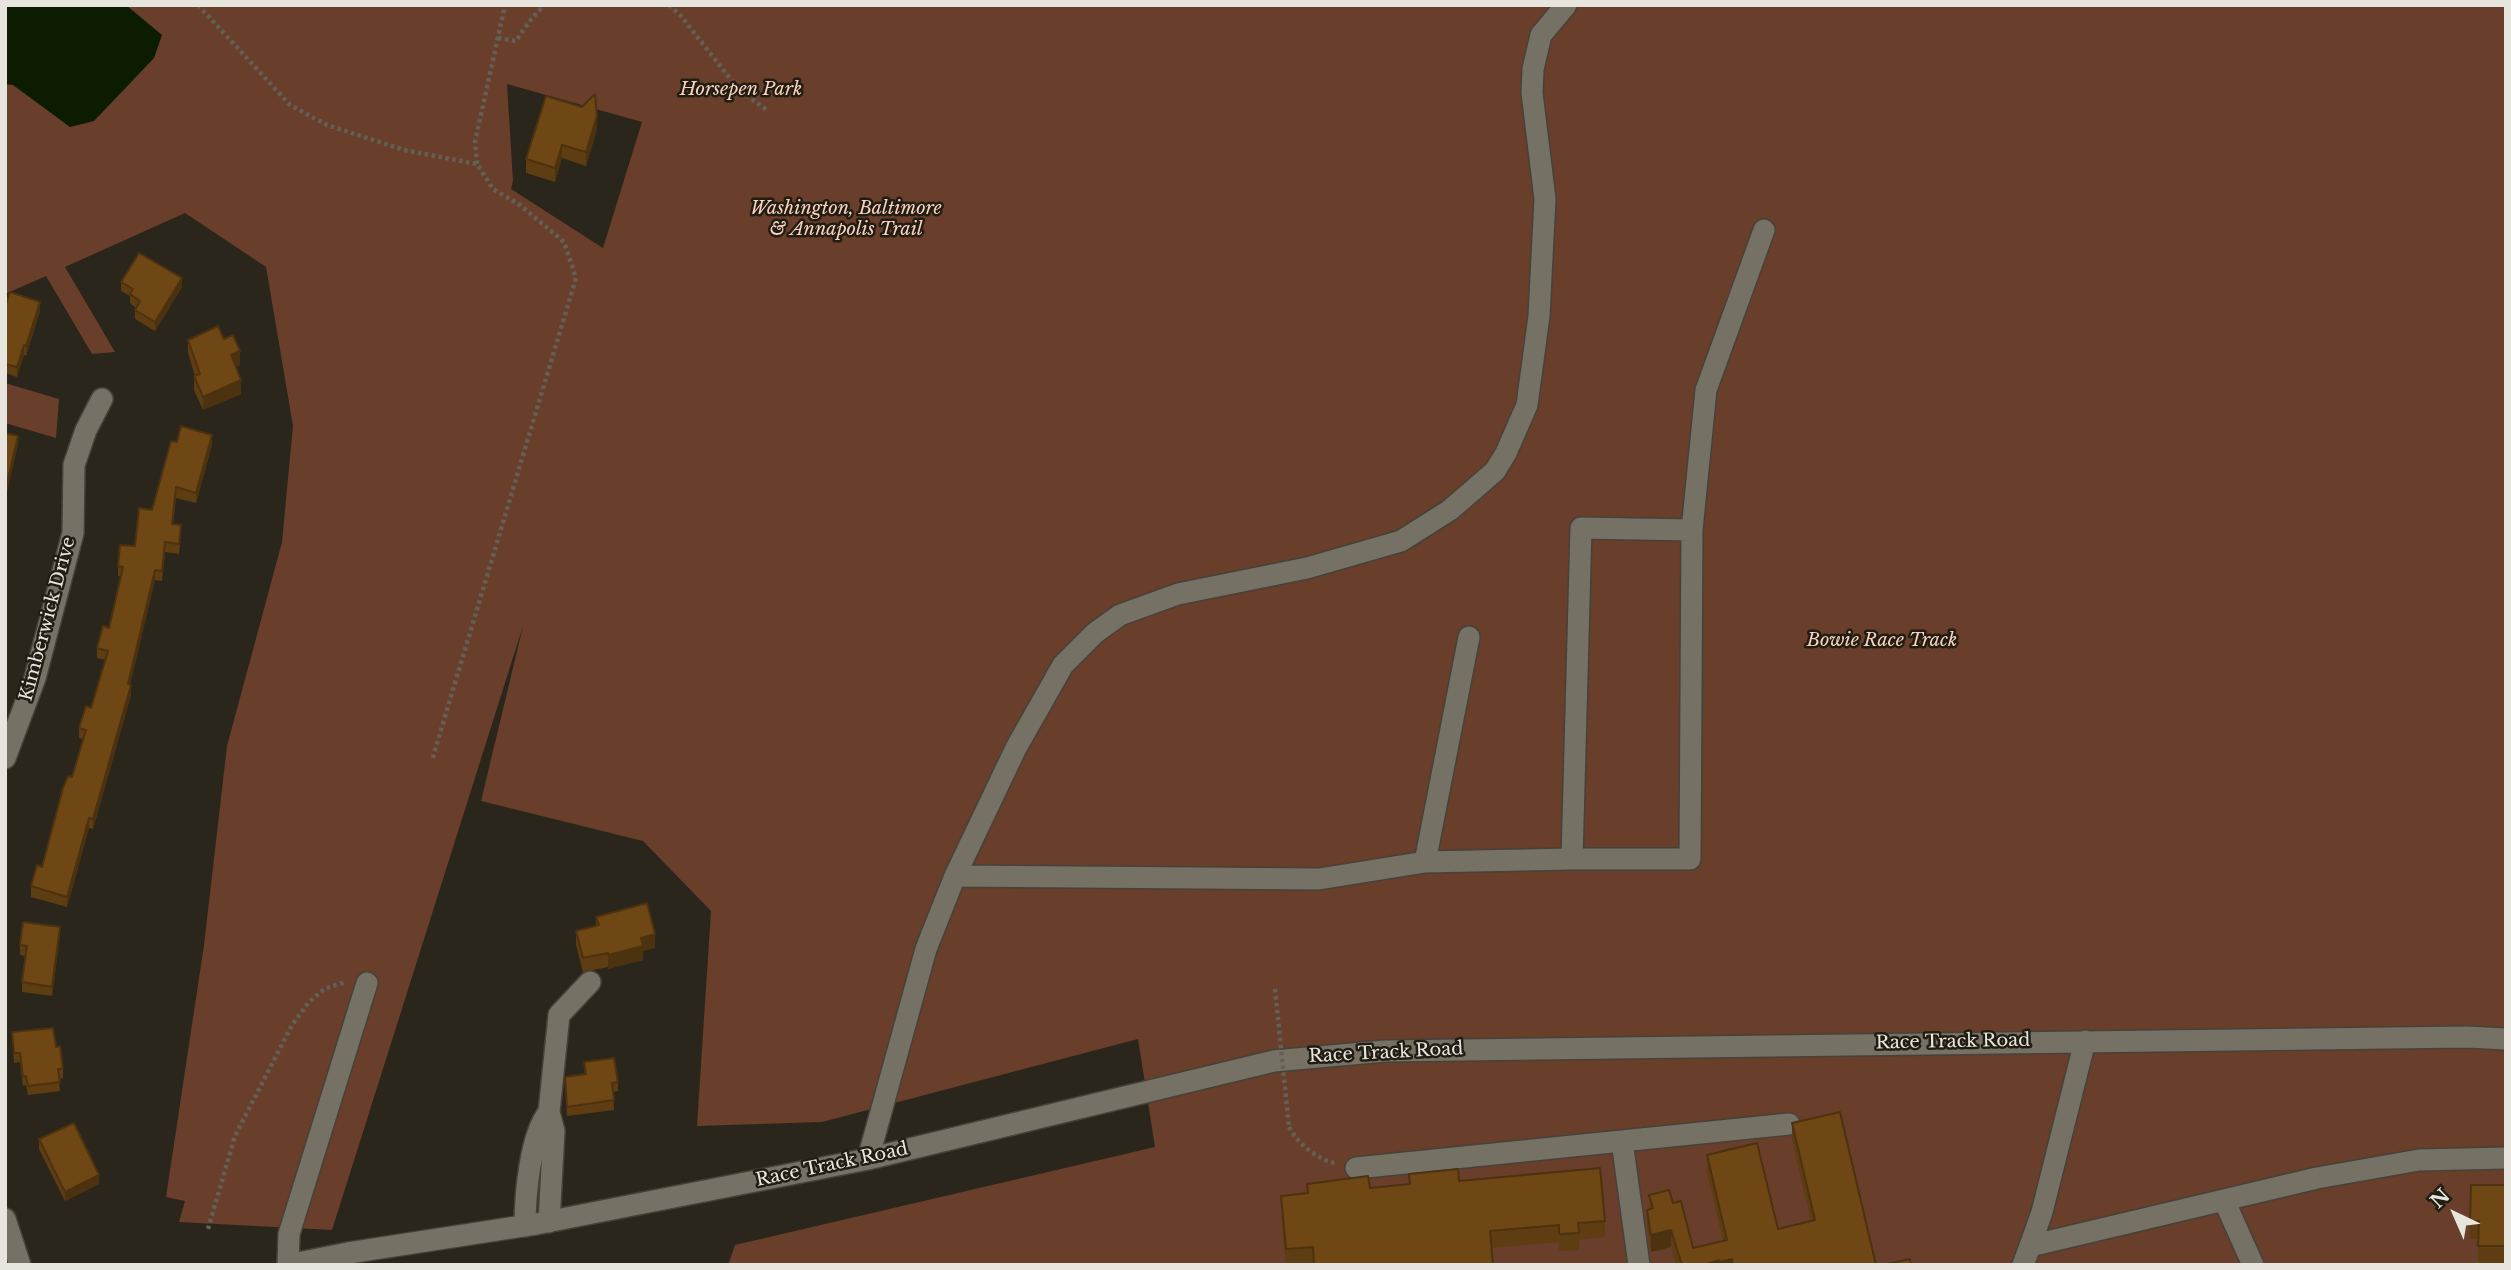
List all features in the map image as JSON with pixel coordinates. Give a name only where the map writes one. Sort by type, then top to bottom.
[{"type":"street","points":[[868,1159],[926,949],[955,876],[1016,747],[1063,665],[1095,633],[1120,615],[1178,594],[1307,568],[1401,541],[1450,510],[1495,471],[1512,442],[1527,405],[1539,316],[1545,199],[1532,93],[1533,69],[1541,35],[1566,5]]},
{"type":"street","points":[[955,876],[1319,879],[1425,862],[1690,859],[1692,530],[1706,390],[1764,230]]},
{"type":"street","name":"Kimberwick Drive","points":[[5,758],[35,678],[73,533],[74,464],[86,430],[102,399]]},
{"type":"street","points":[[1572,859],[1581,528],[1692,530]]},
{"type":"street","points":[[1425,862],[1469,637]]},
{"type":"street","points":[[525,1226],[525,1194],[529,1166],[549,1112],[559,1015],[590,982]]},
{"type":"street","points":[[288,1265],[289,1234],[367,983]]},
{"type":"street","name":"Race Track Road","points":[[288,1265],[549,1222],[868,1159],[1274,1061],[1314,1055],[1385,1051],[2085,1041],[2467,1037],[2506,1039]]},
{"type":"street","points":[[2026,1255],[2042,1212],[2085,1041]]},
{"type":"street","points":[[549,1112],[554,1131],[549,1222]]},
{"type":"street","points":[[1356,1168],[1789,1124]]},
{"type":"street","points":[[1622,1142],[1639,1265]]},
{"type":"street","points":[[2026,1255],[2224,1200],[2317,1178],[2419,1160],[2506,1158]]},
{"type":"street","points":[[2224,1200],[2253,1265]]},
{"type":"street","points":[[5,1219],[20,1265]]},
{"type":"path","points":[[198,5],[290,104],[327,125],[404,150],[477,164]]},
{"type":"path","points":[[432,760],[576,278],[564,242],[520,205],[493,189],[477,164],[475,142],[505,5]]},
{"type":"path","points":[[498,38],[516,41],[528,22],[544,5]]},
{"type":"path","points":[[669,5],[681,16],[739,90],[767,110]]},
{"type":"path","points":[[208,1229],[235,1136],[292,1025],[308,1003],[324,989],[342,982],[367,983]]},
{"type":"path","points":[[1275,989],[1289,1128],[1296,1141],[1328,1161],[1356,1168]]},
{"type":"green space","name":"Bowie Race Track","points":[[5,5],[2506,5],[2506,1265],[728,1265],[735,1245],[1155,1147],[1138,1039],[822,1122],[697,1126],[711,911],[643,841],[481,801],[523,626],[332,1230],[179,1222],[185,1201],[166,1197],[204,945],[227,746],[282,542],[293,426],[266,267],[185,213],[65,267],[115,352],[92,354],[46,276],[5,294]],"holes":[[[507,84],[642,122],[603,248],[511,189],[513,181]]]},
{"type":"green space","points":[[5,383],[59,399],[56,438],[5,423]]},
{"type":"shaded area","points":[[5,5],[126,5],[162,35],[154,58],[94,121],[70,127],[13,85],[5,84]]},
{"type":"building","points":[[595,94],[597,116],[586,152],[562,145],[555,168],[526,159],[546,96],[582,107]]},
{"type":"building","points":[[139,253],[182,278],[155,322],[135,310],[140,301],[130,294],[133,289],[121,282]]},
{"type":"building","points":[[10,292],[40,302],[17,367],[5,364],[5,307]]},
{"type":"building","points":[[218,326],[224,339],[233,335],[240,351],[231,355],[241,380],[203,397],[194,376],[200,374],[188,340]]},
{"type":"building","points":[[181,426],[212,435],[196,493],[176,487],[172,524],[181,525],[179,544],[165,542],[162,571],[155,570],[128,684],[131,685],[93,819],[89,818],[67,897],[31,886],[37,865],[42,867],[63,788],[68,776],[72,777],[86,730],[79,728],[86,706],[91,708],[108,651],[97,648],[103,626],[109,628],[123,567],[118,566],[120,545],[135,546],[139,508],[152,510],[171,441],[177,442]]},
{"type":"building","points":[[5,433],[18,436],[6,488],[5,488]]},
{"type":"building","points":[[647,903],[655,934],[641,938],[643,946],[583,958],[576,931],[599,925],[596,917]]},
{"type":"building","points":[[23,922],[60,927],[52,987],[22,982],[27,946],[20,945]]},
{"type":"building","points":[[53,1028],[56,1047],[60,1046],[63,1069],[58,1069],[60,1082],[28,1086],[26,1076],[23,1077],[20,1053],[14,1053],[12,1032]]},
{"type":"building","points":[[614,1058],[618,1082],[612,1083],[614,1100],[567,1107],[565,1077],[586,1074],[584,1062]]},
{"type":"building","points":[[1840,1112],[1876,1265],[1733,1265],[1732,1259],[1704,1265],[1682,1265],[1671,1230],[1651,1235],[1647,1210],[1653,1208],[1649,1195],[1669,1190],[1673,1203],[1681,1201],[1693,1248],[1727,1240],[1707,1155],[1757,1143],[1778,1229],[1815,1220],[1792,1123]]},
{"type":"building","points":[[74,1123],[99,1175],[65,1192],[39,1139]]},
{"type":"building","points":[[1600,1168],[1605,1221],[1578,1223],[1579,1233],[1559,1234],[1559,1225],[1490,1231],[1493,1265],[1314,1265],[1313,1247],[1286,1249],[1281,1196],[1308,1193],[1307,1184],[1368,1176],[1370,1188],[1410,1184],[1409,1174],[1458,1169],[1459,1181]]},
{"type":"building","points":[[2471,1185],[2506,1185],[2506,1246],[2478,1246],[2479,1221],[2470,1221]]},
{"type":"building","points":[[1910,1259],[1911,1265],[1883,1265]]},
{"type":"park label","name":"Horsepen Park","points":[[741,90]]},
{"type":"park label","name":"Washington, Baltimore & Annapolis Trail","points":[[846,220]]}]
